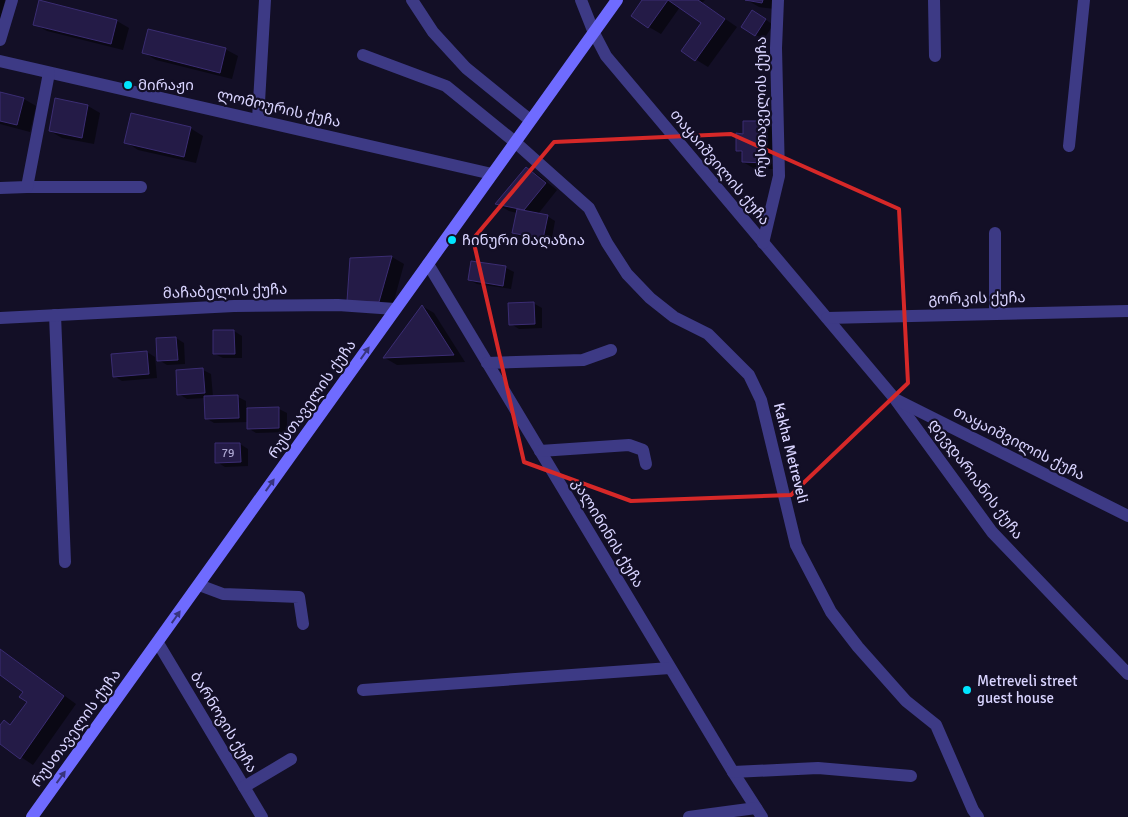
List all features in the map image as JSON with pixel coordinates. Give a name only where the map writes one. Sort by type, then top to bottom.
[{"type":"main road","name":"რუსთაველის ქუჩა","points":[[32,817],[617,0]]},
{"type":"street","points":[[0,40],[12,0]]},
{"type":"street","points":[[258,119],[265,0]]},
{"type":"street","points":[[412,0],[433,32],[466,68],[530,120]]},
{"type":"street","name":"თაყაიშვილის ქუჩა","points":[[581,0],[606,56],[827,318]]},
{"type":"street","name":"რუსთაველის ქუჩა","points":[[763,243],[779,176],[776,57],[778,0]]},
{"type":"street","points":[[934,0],[935,56]]},
{"type":"street","points":[[1069,146],[1084,0]]},
{"type":"street","name":"Kakha Metreveli","points":[[363,55],[446,86],[516,142],[589,208],[606,243],[627,274],[650,298],[674,317],[708,334],[749,375],[761,400],[796,545],[831,612],[858,647],[906,701],[936,725],[973,810],[978,817]]},
{"type":"street","name":"ლომოურის ქუჩა","points":[[0,60],[49,73],[258,119],[492,174]]},
{"type":"street","points":[[27,187],[49,73]]},
{"type":"street","points":[[0,188],[141,187]]},
{"type":"street","points":[[995,233],[995,314]]},
{"type":"street","name":"კალინინის ქუჩა","points":[[428,264],[670,668],[759,812]]},
{"type":"street","name":"მაჩაბელის ქუჩა","points":[[0,318],[234,306],[338,305],[395,310]]},
{"type":"street","name":"გორკის ქუჩა","points":[[827,318],[1128,311]]},
{"type":"street","points":[[56,315],[65,562]]},
{"type":"street","name":"დევდარიანის ქუჩა","points":[[827,318],[895,399],[992,532],[1128,674]]},
{"type":"street","points":[[487,363],[583,360],[610,350]]},
{"type":"street","name":"თაყაიშვილის ქუჩა","points":[[895,399],[1128,516]]},
{"type":"street","points":[[540,451],[629,445],[642,450],[646,464]]},
{"type":"street","points":[[199,585],[223,594],[299,597],[303,624]]},
{"type":"street","name":"ბარნოვის ქუჩა","points":[[158,643],[262,817]]},
{"type":"street","points":[[363,690],[670,668]]},
{"type":"street","points":[[244,787],[291,759]]},
{"type":"street","points":[[733,772],[818,768],[910,776]]},
{"type":"street","points":[[689,817],[759,812]]},
{"type":"highlighted area","points":[[731,134],[899,209],[908,383],[791,495],[631,501],[524,462],[473,239],[554,142]]},
{"type":"building","points":[[39,0],[117,20],[111,44],[33,25]]},
{"type":"building","points":[[642,0],[668,0],[648,28],[631,16]]},
{"type":"building","points":[[668,0],[698,0],[725,19],[695,61],[681,51],[701,23]]},
{"type":"building","points":[[745,0],[763,0],[762,3]]},
{"type":"building","points":[[752,10],[766,19],[755,36],[741,27]]},
{"type":"building","points":[[148,29],[226,48],[220,73],[142,53]]},
{"type":"building","points":[[0,92],[24,98],[17,125],[0,121]]},
{"type":"building","points":[[55,98],[88,105],[82,138],[49,131]]},
{"type":"building","points":[[131,113],[191,127],[184,157],[124,143]]},
{"type":"building","points":[[743,121],[766,121],[765,163],[742,162],[742,151],[736,151],[736,133],[743,134]]},
{"type":"building","points":[[526,167],[546,183],[524,210],[495,204]]},
{"type":"building","points":[[517,209],[548,215],[543,239],[512,233]]},
{"type":"building","points":[[392,256],[379,302],[347,301],[350,258]]},
{"type":"building","points":[[471,261],[506,266],[503,286],[468,280]]},
{"type":"building","points":[[534,302],[535,324],[509,325],[508,303]]},
{"type":"building","points":[[422,305],[454,355],[383,358]]},
{"type":"building","points":[[213,330],[234,330],[235,354],[213,354]]},
{"type":"building","points":[[176,337],[178,360],[157,361],[156,338]]},
{"type":"building","points":[[147,351],[149,374],[113,377],[111,354]]},
{"type":"building","points":[[203,368],[205,393],[177,395],[176,370]]},
{"type":"building","points":[[238,395],[239,418],[205,419],[204,396]]},
{"type":"building","points":[[279,407],[279,428],[247,429],[247,408]]},
{"type":"building","points":[[215,443],[240,443],[241,462],[215,463]]},
{"type":"building","points":[[0,649],[64,696],[20,759],[0,744],[0,725],[4,720],[10,725],[27,702],[19,697],[23,692],[0,675]]},
{"type":"place","name":"მირაჟი","points":[[128,85]]},
{"type":"place","name":"ჩინური მაღაზია","points":[[452,240]]},
{"type":"place","name":"Metreveli street guest house","points":[[967,690]]}]
